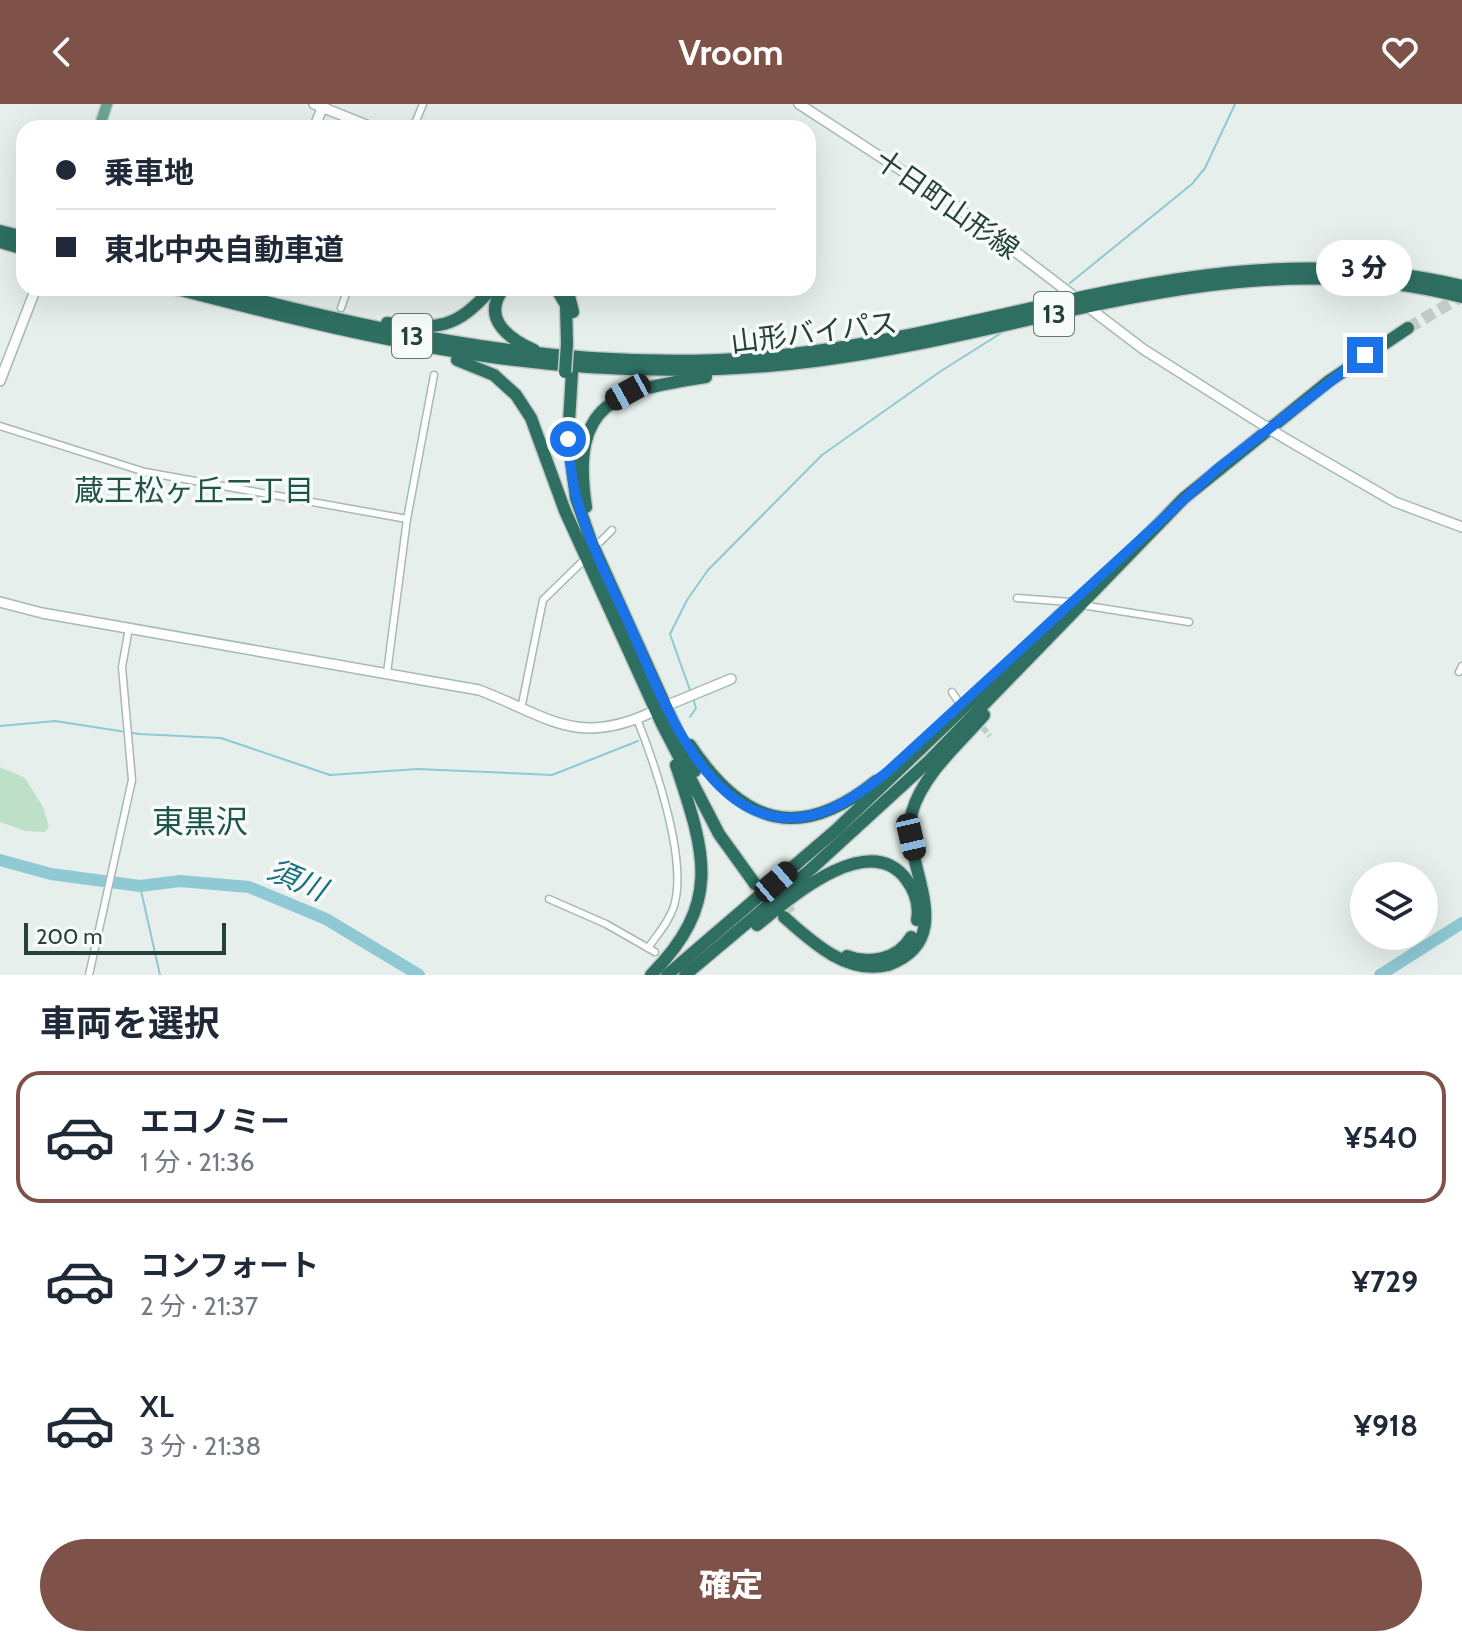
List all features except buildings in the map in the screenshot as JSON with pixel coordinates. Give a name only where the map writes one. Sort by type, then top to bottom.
[{"type":"highway","name":"山形バイパス","points":[[259,296],[300,311],[421,338],[546,355],[695,361],[788,354],[900,336],[1082,301],[1198,274],[1287,267],[1393,273],[1462,286]]},
{"type":"highway","name":"山形バイパス","points":[[204,296],[342,331],[475,357],[571,367],[671,371],[796,363],[960,335],[1082,301],[1291,276],[1392,282],[1462,297]]},
{"type":"highway","points":[[300,311],[422,328],[451,325],[464,317],[484,296]]},
{"type":"highway","points":[[500,296],[495,306],[502,331],[516,343],[546,355]]},
{"type":"highway","points":[[561,296],[566,305],[570,345]]},
{"type":"highway","points":[[571,296],[568,439],[576,498],[667,721],[699,845],[703,873],[691,925],[678,948],[651,975]]},
{"type":"highway","points":[[685,975],[867,819],[1184,498],[1259,434],[1329,381],[1408,328]]},
{"type":"highway","points":[[342,331],[366,342],[474,366],[505,385],[531,418],[586,558],[707,798],[757,881]]},
{"type":"highway","points":[[596,542],[583,490],[583,456],[588,433],[609,403],[643,387],[796,363]]},
{"type":"highway","points":[[569,372],[564,454],[573,509],[586,558]]},
{"type":"highway","points":[[667,975],[836,830],[1043,631],[1137,546]]},
{"type":"highway","points":[[695,975],[763,920],[841,866],[873,863],[901,873],[914,890],[918,912],[915,929],[906,945],[890,956],[872,961],[837,952],[787,915],[824,952],[848,965],[869,970],[889,965],[906,955],[919,938],[926,915],[925,888],[911,837],[911,814],[921,791],[1079,605]]},
{"type":"highway","points":[[667,721],[728,795],[763,814],[788,818],[812,816],[845,803],[865,790],[996,668],[1043,631]]},
{"type":"street","name":"十日町山形線","points":[[799,104],[953,204],[1143,349],[1286,439],[1395,502],[1462,527]]},
{"type":"street","points":[[320,105],[355,120]]},
{"type":"street","points":[[0,381],[33,296]]},
{"type":"street","points":[[341,308],[345,296]]},
{"type":"street","points":[[387,673],[407,519],[434,375]]},
{"type":"street","points":[[0,426],[145,472],[407,519]]},
{"type":"street","points":[[596,542],[612,530]]},
{"type":"street","points":[[520,709],[543,600],[586,558]]},
{"type":"street","points":[[1017,598],[1189,622]]},
{"type":"street","points":[[0,602],[42,613],[479,690],[539,718],[588,730],[613,728],[650,713]]},
{"type":"street","points":[[89,975],[132,780],[131,738],[122,667],[129,628]]},
{"type":"street","points":[[673,703],[731,679]]},
{"type":"street","points":[[952,692],[958,701]]},
{"type":"street","points":[[549,899],[651,950],[670,916],[675,901],[678,860],[637,719]]},
{"type":"green space","points":[[0,767],[25,778],[43,807],[49,827],[45,832],[26,831],[0,822]]},
{"type":"waterway","points":[[1070,283],[1192,184],[1205,168],[1235,104]]},
{"type":"waterway","points":[[1053,297],[1059,291]]},
{"type":"waterway","points":[[691,693],[670,634],[687,600],[708,570],[822,455],[941,371],[1006,330]]},
{"type":"waterway","points":[[690,717],[696,708],[693,699]]},
{"type":"waterway","points":[[0,726],[55,721],[139,734],[221,738],[330,775],[418,769],[552,775],[638,741]]},
{"type":"waterway","name":"須川","points":[[0,860],[51,874],[140,886],[180,881],[249,887],[326,919],[419,975]]},
{"type":"waterway","points":[[140,886],[160,975]]},
{"type":"waterway","name":"須川","points":[[1380,975],[1462,923]]},
{"type":"tunnel","points":[[1408,328],[1462,296]]},
{"type":"tunnel","points":[[977,721],[990,736]]},
{"type":"tunnel","points":[[760,879],[791,913]]},
{"type":"district","name":"蔵王松ヶ丘二丁目","points":[[194,491]]},
{"type":"district","name":"東黒沢","points":[[200,822]]},
{"type":"route","points":[[568,439],[576,498],[591,541],[672,719],[728,795],[763,814],[788,818],[812,816],[845,803],[887,772],[996,668],[1043,631],[1217,469],[1365,355]]}]
